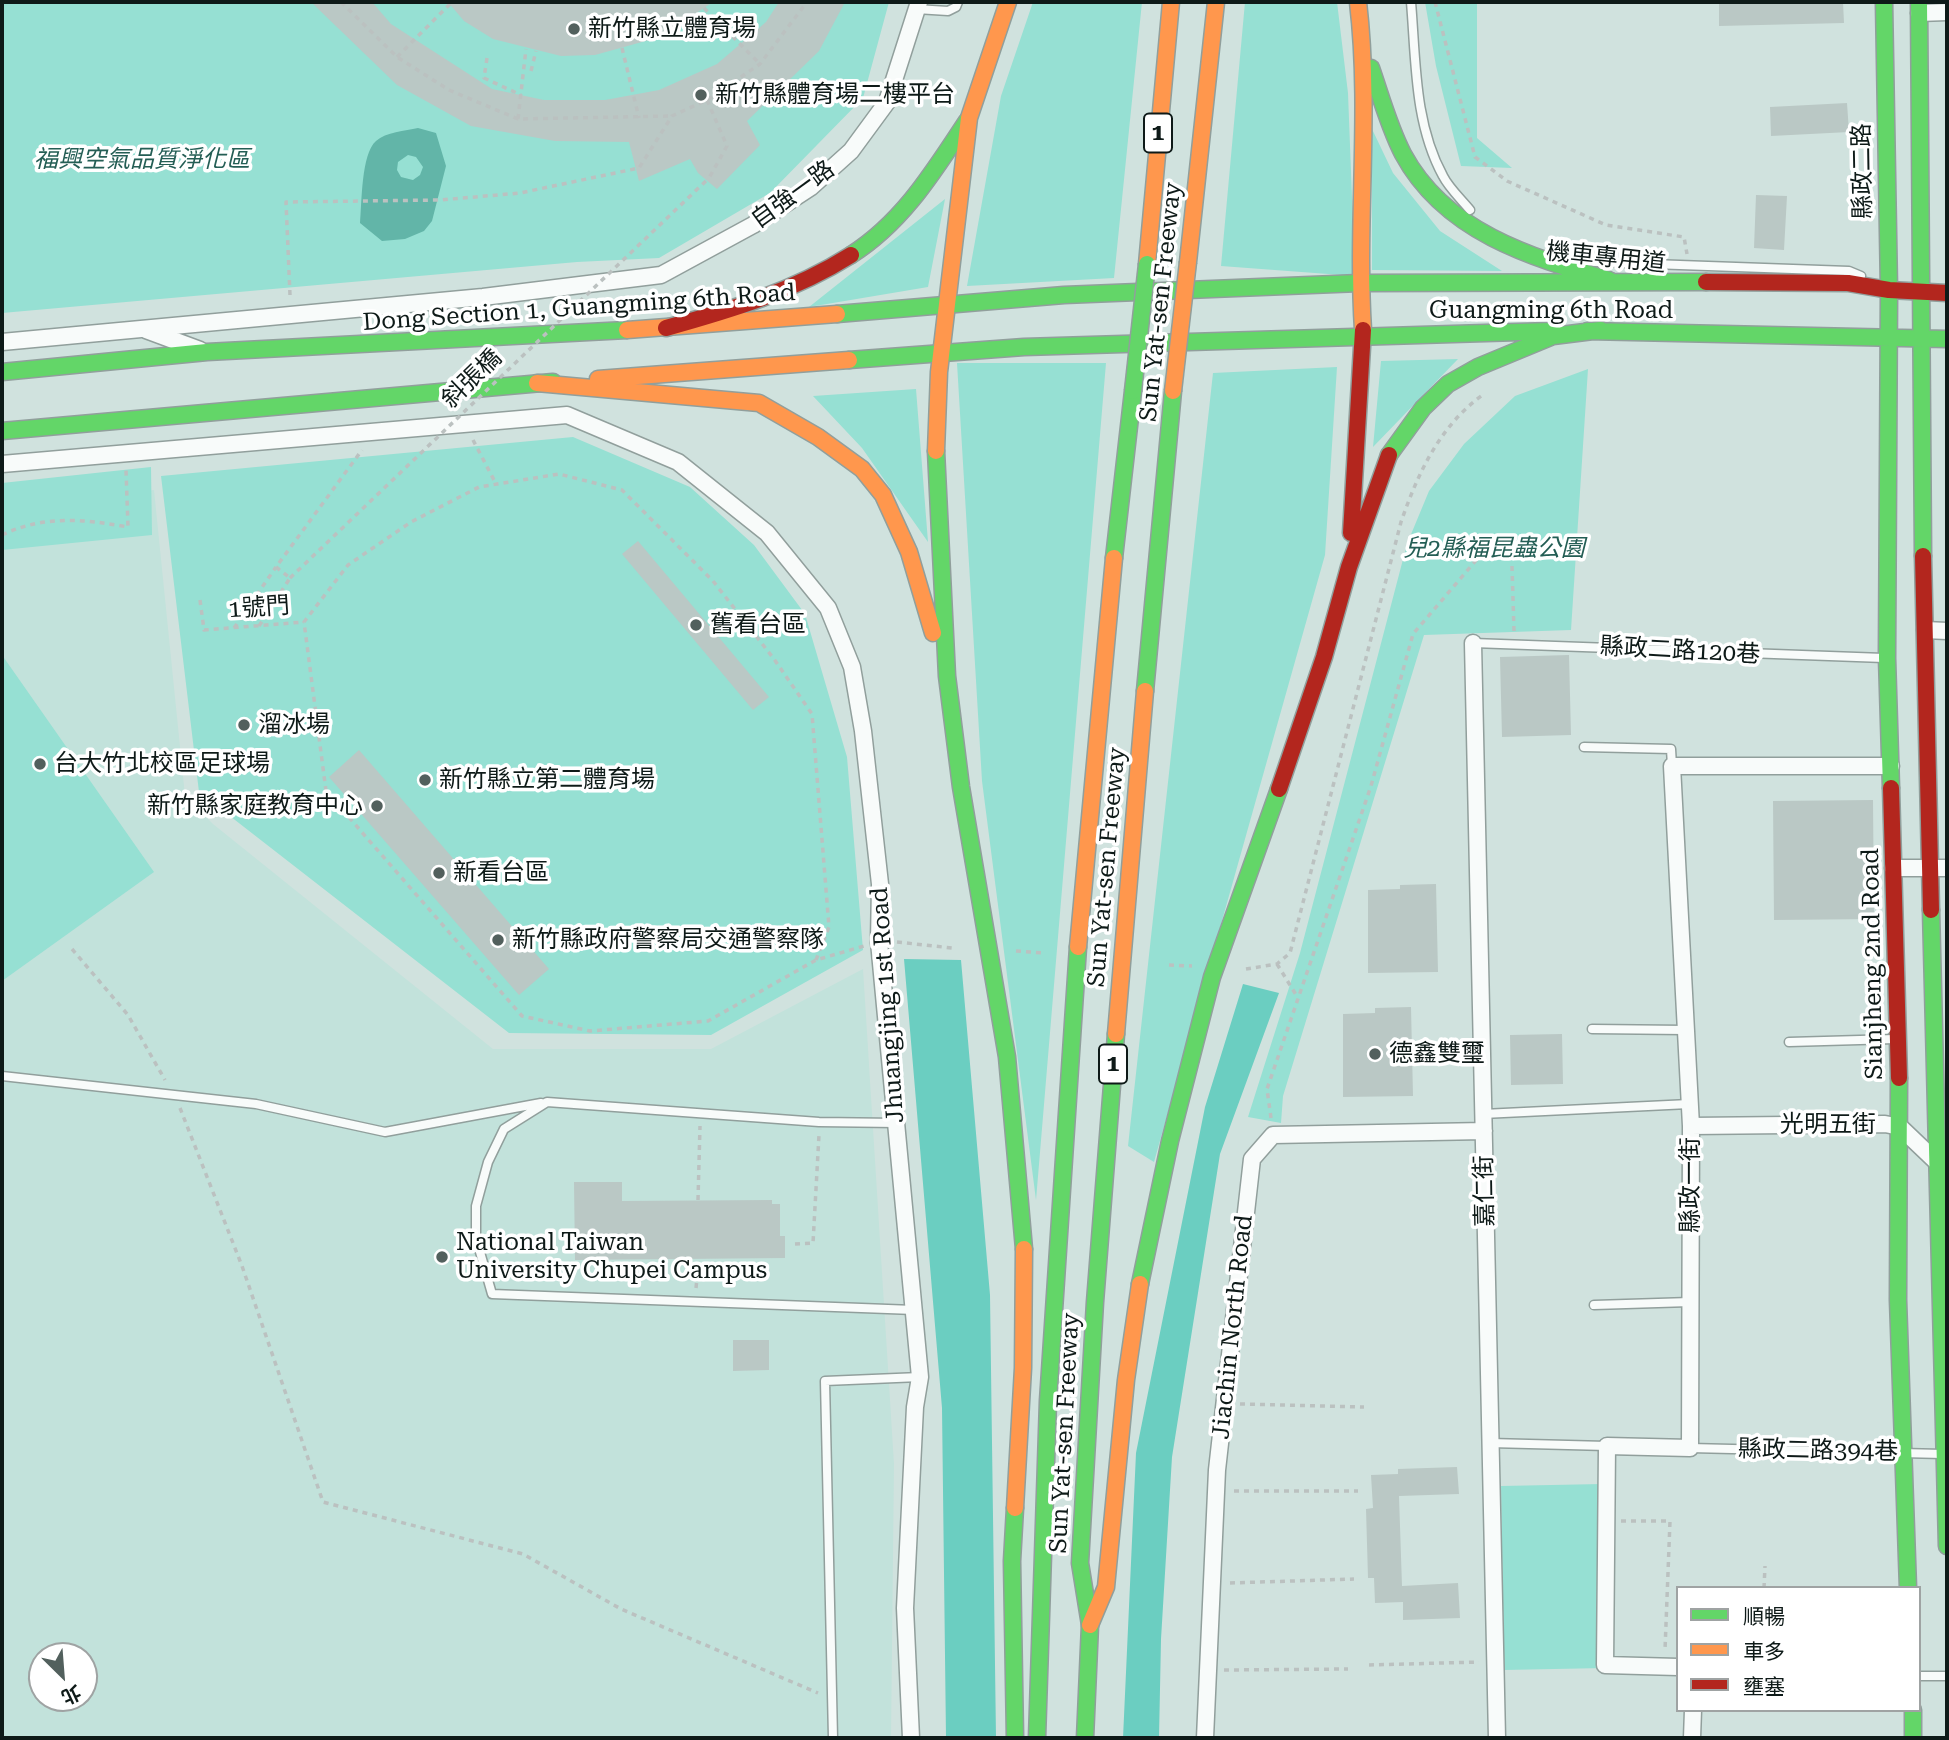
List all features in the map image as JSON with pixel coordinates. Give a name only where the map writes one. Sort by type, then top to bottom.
[{"type":"main road","points":[[1008,2],[969,118],[941,355],[936,429],[937,516],[947,676],[961,788],[1007,1057],[1020,1186],[1024,1254],[1023,1368],[1012,1561],[1015,1738]]},
{"type":"main road","name":"Sun Yat-sen Freeway","points":[[1037,1738],[1041,1502],[1061,1154],[1104,635],[1147,264],[1171,2]]},
{"type":"main road","name":"Sun Yat-sen Freeway","points":[[1085,1738],[1090,1625],[1080,1563],[1096,1289],[1126,891],[1173,391],[1216,2]]},
{"type":"main road","points":[[1349,567],[1363,335],[1360,283],[1364,51],[1358,2]]},
{"type":"main road","name":"縣政二路","points":[[1884,2],[1888,339]]},
{"type":"main road","points":[[1919,7],[1925,630],[1930,867],[1935,896],[1940,1008],[1947,1545]]},
{"type":"main road","points":[[1364,51],[1409,165],[1431,194],[1456,217],[1493,243],[1538,261],[1609,280]]},
{"type":"main road","points":[[666,328],[773,297],[843,262],[875,239],[910,203],[969,118]]},
{"type":"main road","name":"Guangming 6th Road","points":[[1159,290],[1360,283],[1609,280],[1848,283],[1889,290],[1947,293]]},
{"type":"main road","name":"Dong Section 1, Guangming 6th Road","points":[[2,372],[207,352],[666,328],[1159,290]]},
{"type":"main road","points":[[1090,1625],[1106,1587],[1126,1380],[1141,1278],[1170,1141],[1212,977],[1324,657],[1349,567],[1385,460],[1423,408],[1448,384],[1516,349],[1553,336],[1601,330]]},
{"type":"main road","name":"Guangming 6th Road","points":[[941,355],[1024,347],[1154,342],[1601,330],[1947,339]]},
{"type":"main road","name":"Sianjheng 2nd Road","points":[[1888,339],[1887,658],[1900,1126],[1898,1176],[1902,1453],[1908,1586]]},
{"type":"main road","points":[[2,431],[537,383],[941,355]]},
{"type":"main road","points":[[537,383],[759,404],[835,450],[870,477],[894,517],[947,676]]},
{"type":"main road","points":[[1913,1712],[1913,1738]]},
{"type":"street","name":"自強一路","points":[[662,275],[753,225],[811,187],[851,151],[887,102],[917,6]]},
{"type":"street","points":[[1919,7],[1947,12]]},
{"type":"street","name":"Dong Section 1, Guangming 6th Road","points":[[2,342],[483,297],[662,275]]},
{"type":"street","points":[[140,328],[207,352]]},
{"type":"street","name":"Jhuangjing 1st Road","points":[[2,464],[567,415],[678,461],[767,533],[828,608],[852,667],[863,731],[880,884],[880,942],[920,1377],[915,1407],[905,1608],[911,1738]]},
{"type":"street","points":[[1925,630],[1947,631]]},
{"type":"street","name":"嘉仁街","points":[[1473,643],[1497,1738]]},
{"type":"street","points":[[1672,766],[1891,766]]},
{"type":"street","name":"縣政一街","points":[[1672,766],[1691,1126],[1690,1448]]},
{"type":"street","points":[[1893,868],[1947,868]]},
{"type":"street","name":"光明五街","points":[[1691,1126],[1900,1126],[1942,1167]]},
{"type":"street","points":[[1273,1135],[1484,1131]]},
{"type":"street","name":"Jiachin North Road","points":[[1205,1738],[1216,1490],[1224,1403],[1252,1159],[1273,1135]]},
{"type":"street","points":[[1671,1667],[1605,1665],[1607,1446],[1690,1448]]},
{"type":"street","points":[[1692,1738],[1693,1712]]},
{"type":"lane","points":[[917,6],[948,11],[956,7],[958,2]]},
{"type":"lane","name":"機車專用道","points":[[1410,2],[1419,97],[1426,137],[1443,177],[1470,210],[1491,227],[1537,252],[1574,259]]},
{"type":"lane","name":"機車專用道","points":[[1585,261],[1849,271],[1889,290]]},
{"type":"lane","name":"縣政二路120巷","points":[[1473,643],[1887,658]]},
{"type":"lane","points":[[1584,747],[1671,749],[1672,766]]},
{"type":"lane","points":[[1592,1029],[1685,1030]]},
{"type":"lane","points":[[1790,1042],[1898,1039]]},
{"type":"lane","points":[[2,1076],[256,1104],[385,1132],[547,1102],[819,1122],[897,1123]]},
{"type":"lane","points":[[547,1102],[504,1129],[488,1161],[476,1206],[476,1238],[492,1294],[914,1310]]},
{"type":"lane","points":[[1483,1114],[1689,1104]]},
{"type":"lane","points":[[1594,1305],[1690,1302]]},
{"type":"lane","points":[[833,1738],[825,1381],[920,1377]]},
{"type":"lane","points":[[1490,1443],[1607,1446]]},
{"type":"lane","name":"縣政二路394巷","points":[[1690,1448],[1945,1454]]},
{"type":"lane","points":[[1921,1676],[1947,1676]]},
{"type":"path","points":[[341,2],[397,57],[449,90],[518,119],[673,116],[707,100],[760,64],[807,2]]},
{"type":"path","points":[[1435,2],[1475,157],[1507,181],[1606,225],[1684,237],[1688,255]]},
{"type":"path","points":[[397,57],[450,4]]},
{"type":"path","points":[[704,8],[760,64]]},
{"type":"path","points":[[622,48],[639,118]]},
{"type":"path","points":[[518,119],[526,49]]},
{"type":"path","points":[[531,71],[536,51]]},
{"type":"path","points":[[487,58],[484,78],[521,95]]},
{"type":"path","name":"斜張橋","points":[[259,626],[290,578],[709,178],[727,146],[707,100]]},
{"type":"path","points":[[290,295],[286,202],[440,200],[520,194],[639,167],[673,116]]},
{"type":"path","points":[[1246,969],[1277,964],[1290,953],[1411,493],[1443,432],[1468,405],[1488,391]]},
{"type":"path","points":[[470,434],[495,482]]},
{"type":"path","points":[[234,628],[365,445]]},
{"type":"path","points":[[2,535],[26,524],[75,518],[128,527],[126,470]]},
{"type":"path","points":[[816,960],[829,927],[812,714],[774,659],[713,581],[622,490],[558,474],[495,482],[411,522],[348,565],[304,622],[326,791],[522,1016],[590,1031],[708,1021],[816,960],[866,945]]},
{"type":"path","points":[[1273,1135],[1267,1089],[1371,786],[1413,634],[1478,558]]},
{"type":"path","points":[[1512,566],[1514,645]]},
{"type":"path","points":[[276,567],[290,578]]},
{"type":"path","name":"1號門","points":[[200,600],[204,630],[304,622]]},
{"type":"path","points":[[891,941],[953,948]]},
{"type":"path","points":[[72,950],[128,1015],[175,1097],[242,1266],[323,1502],[523,1554],[621,1609],[832,1699]]},
{"type":"path","points":[[1016,951],[1043,953]]},
{"type":"path","points":[[1277,964],[1298,998]]},
{"type":"path","points":[[1169,965],[1199,967]]},
{"type":"path","points":[[698,1200],[700,1113]]},
{"type":"path","points":[[795,1244],[813,1243],[819,1122]]},
{"type":"path","points":[[695,1302],[699,1259]]},
{"type":"path","points":[[1224,1403],[1364,1407]]},
{"type":"path","points":[[1216,1490],[1358,1491]]},
{"type":"path","points":[[1607,1521],[1670,1521],[1671,1667]]},
{"type":"path","points":[[1764,1586],[1765,1566]]},
{"type":"path","points":[[1212,1584],[1353,1580]]},
{"type":"path","points":[[1369,1665],[1495,1662]]},
{"type":"path","points":[[1208,1670],[1348,1669]]},
{"type":"shaded area","points":[[418,128],[436,133],[446,166],[432,221],[424,231],[405,239],[382,241],[360,223],[367,156],[380,138]],"holes":[[[408,155],[416,157],[423,167],[420,175],[413,180],[401,177],[397,170],[398,162]]]},
{"type":"shaded area","name":"National Taiwan University Chupei Campus","points":[[154,490],[185,796],[213,824],[493,1049],[711,1049],[863,969],[894,1464],[891,1738],[2,1738],[2,507]]},
{"type":"shaded area","points":[[904,959],[961,960],[990,1295],[996,1738],[946,1738],[942,1408]]},
{"type":"shaded area","points":[[1243,984],[1279,993],[1220,1154],[1172,1457],[1161,1639],[1159,1738],[1123,1738],[1136,1453],[1205,1107]]},
{"type":"green space","name":"福興空氣品質淨化區","points":[[2,2],[889,2],[863,98],[770,193],[659,258],[577,262],[2,313]]},
{"type":"green space","points":[[1033,2],[1142,2],[1114,278],[967,286],[1001,96]]},
{"type":"green space","points":[[1245,2],[1337,2],[1348,93],[1355,276],[1221,266]]},
{"type":"green space","points":[[1425,2],[1477,2],[1477,138],[1512,168],[1461,166],[1436,66]]},
{"type":"green space","points":[[1372,129],[1393,173],[1440,231],[1502,271],[1372,270]]},
{"type":"green space","points":[[945,199],[928,287],[809,307]]},
{"type":"green space","points":[[1458,359],[1373,447],[1381,361]]},
{"type":"green space","points":[[957,363],[1106,363],[1036,1200],[982,781]]},
{"type":"green space","points":[[1337,367],[1325,555],[1154,1162],[1128,1146],[1213,373]]},
{"type":"green space","name":"兒2縣福昆蟲公園","points":[[1588,369],[1571,630],[1424,635],[1283,1096],[1281,1123],[1248,1117],[1300,953],[1407,544],[1429,491],[1464,444],[1515,396]]},
{"type":"green space","points":[[916,389],[928,542],[862,448],[813,396]]},
{"type":"green space","points":[[573,437],[690,487],[754,545],[805,614],[847,757],[863,950],[711,1035],[509,1033],[199,792],[161,476]]},
{"type":"green space","points":[[151,467],[152,535],[2,550],[2,483]]},
{"type":"green space","name":"台大竹北校區足球場","points":[[2,655],[154,872],[2,981]]},
{"type":"green space","points":[[1602,1484],[1605,1668],[1504,1670],[1501,1486]]},
{"type":"building","name":"新竹縣體育場二樓平台","points":[[311,2],[372,2],[391,24],[492,89],[544,100],[605,100],[659,90],[717,64],[766,22],[779,2],[845,2],[819,51],[747,121],[760,145],[717,189],[698,173],[690,159],[639,181],[629,142],[555,141],[471,126],[397,85]]},
{"type":"building","name":"新竹縣立體育場","points":[[448,2],[713,2],[660,37],[595,55],[561,56],[493,39],[464,21]]},
{"type":"building","points":[[1719,2],[1843,2],[1844,23],[1719,26]]},
{"type":"building","points":[[1847,103],[1849,132],[1771,136],[1770,107]]},
{"type":"building","points":[[1756,195],[1787,196],[1784,250],[1754,248]]},
{"type":"building","name":"舊看台區","points":[[638,541],[769,697],[753,710],[622,554]]},
{"type":"building","points":[[1569,655],[1571,735],[1502,737],[1500,657]]},
{"type":"building","name":"新看台區","points":[[359,750],[549,969],[519,995],[329,777]]},
{"type":"building","points":[[1873,800],[1874,919],[1774,920],[1773,801]]},
{"type":"building","name":"德鑫雙璽","points":[[1436,884],[1438,972],[1368,973],[1368,890],[1400,889],[1400,885]]},
{"type":"building","name":"德鑫雙璽","points":[[1411,1007],[1413,1096],[1343,1097],[1343,1014],[1375,1013],[1375,1008]]},
{"type":"building","points":[[1562,1034],[1563,1084],[1511,1085],[1510,1035]]},
{"type":"building","points":[[574,1182],[622,1182],[622,1201],[772,1200],[772,1204],[780,1204],[780,1236],[785,1236],[785,1258],[575,1260]]},
{"type":"building","points":[[733,1340],[769,1340],[769,1370],[733,1371]]},
{"type":"building","points":[[1457,1467],[1459,1494],[1399,1496],[1402,1586],[1458,1583],[1460,1618],[1403,1620],[1403,1602],[1375,1603],[1374,1578],[1368,1578],[1366,1509],[1373,1508],[1371,1475],[1398,1474],[1398,1469]]},
{"type":"traffic: fast","points":[[1884,2],[1889,290],[1887,658],[1891,788]]},
{"type":"traffic: fast","points":[[1919,2],[1923,556]]},
{"type":"traffic: fast","points":[[1371,68],[1389,123],[1403,154],[1421,181],[1442,203],[1466,222],[1520,251],[1609,280]]},
{"type":"traffic: fast","points":[[851,255],[870,242],[902,211],[930,177],[967,121]]},
{"type":"traffic: fast","points":[[1133,391],[1147,264]]},
{"type":"traffic: fast","points":[[837,314],[1064,295],[1360,283],[1706,282]]},
{"type":"traffic: fast","points":[[2,372],[207,352],[627,330]]},
{"type":"traffic: fast","points":[[1389,455],[1423,408],[1448,384],[1478,367],[1553,336],[1601,330]]},
{"type":"traffic: fast","points":[[849,360],[1024,347],[1552,331]]},
{"type":"traffic: fast","points":[[1587,331],[1947,339]]},
{"type":"traffic: fast","points":[[2,431],[553,382]]},
{"type":"traffic: fast","points":[[1114,558],[1133,391]]},
{"type":"traffic: fast","points":[[1145,691],[1173,391]]},
{"type":"traffic: fast","points":[[936,451],[947,676],[961,787],[1007,1057],[1024,1249]]},
{"type":"traffic: fast","points":[[1140,1284],[1170,1141],[1212,977],[1279,789]]},
{"type":"traffic: fast","points":[[1931,910],[1947,1546]]},
{"type":"traffic: fast","points":[[1037,1738],[1048,1401],[1078,947]]},
{"type":"traffic: fast","points":[[1085,1738],[1090,1625],[1080,1563],[1095,1302],[1116,1034]]},
{"type":"traffic: fast","points":[[1899,1078],[1898,1300],[1908,1586]]},
{"type":"traffic: fast","points":[[1015,1508],[1012,1561],[1015,1738]]},
{"type":"traffic: fast","points":[[1913,1712],[1913,1738]]},
{"type":"traffic: slow","points":[[936,451],[939,372],[969,118],[1008,2]]},
{"type":"traffic: slow","points":[[1147,264],[1171,2]]},
{"type":"traffic: slow","points":[[1188,262],[1216,2]]},
{"type":"traffic: slow","points":[[1358,2],[1363,84],[1363,330]]},
{"type":"traffic: slow","points":[[1173,391],[1188,262]]},
{"type":"traffic: slow","points":[[627,330],[837,314]]},
{"type":"traffic: slow","points":[[598,379],[849,360]]},
{"type":"traffic: slow","points":[[537,383],[759,403],[818,437],[862,469],[883,495],[909,552],[933,633]]},
{"type":"traffic: slow","points":[[1078,947],[1114,558]]},
{"type":"traffic: slow","points":[[1116,1034],[1145,691]]},
{"type":"traffic: slow","points":[[1015,1508],[1023,1368],[1024,1249]]},
{"type":"traffic: slow","points":[[1090,1625],[1106,1587],[1126,1380],[1140,1284]]},
{"type":"traffic: jam","points":[[666,328],[785,289],[851,255]]},
{"type":"traffic: jam","points":[[1706,282],[1848,283],[1889,290],[1947,293]]},
{"type":"traffic: jam","points":[[1351,533],[1363,330]]},
{"type":"traffic: jam","points":[[1279,789],[1324,657],[1349,567],[1389,455]]},
{"type":"traffic: jam","points":[[1923,556],[1931,910]]},
{"type":"traffic: jam","points":[[1891,788],[1899,1078]]},
{"type":"place","name":"新竹縣立體育場","points":[[574,29]]},
{"type":"place","name":"新竹縣體育場二樓平台","points":[[701,95]]},
{"type":"place","name":"舊看台區","points":[[696,625]]},
{"type":"place","name":"溜冰場","points":[[244,725]]},
{"type":"place","name":"台大竹北校區足球場","points":[[40,764]]},
{"type":"place","name":"新竹縣立第二體育場","points":[[425,780]]},
{"type":"place","name":"新竹縣家庭教育中心","points":[[377,806]]},
{"type":"place","name":"新看台區","points":[[439,873]]},
{"type":"place","name":"新竹縣政府警察局交通警察隊","points":[[498,940]]},
{"type":"place","name":"德鑫雙璽","points":[[1375,1054]]},
{"type":"place","name":"National Taiwan University Chupei Campus","points":[[442,1257]]}]
